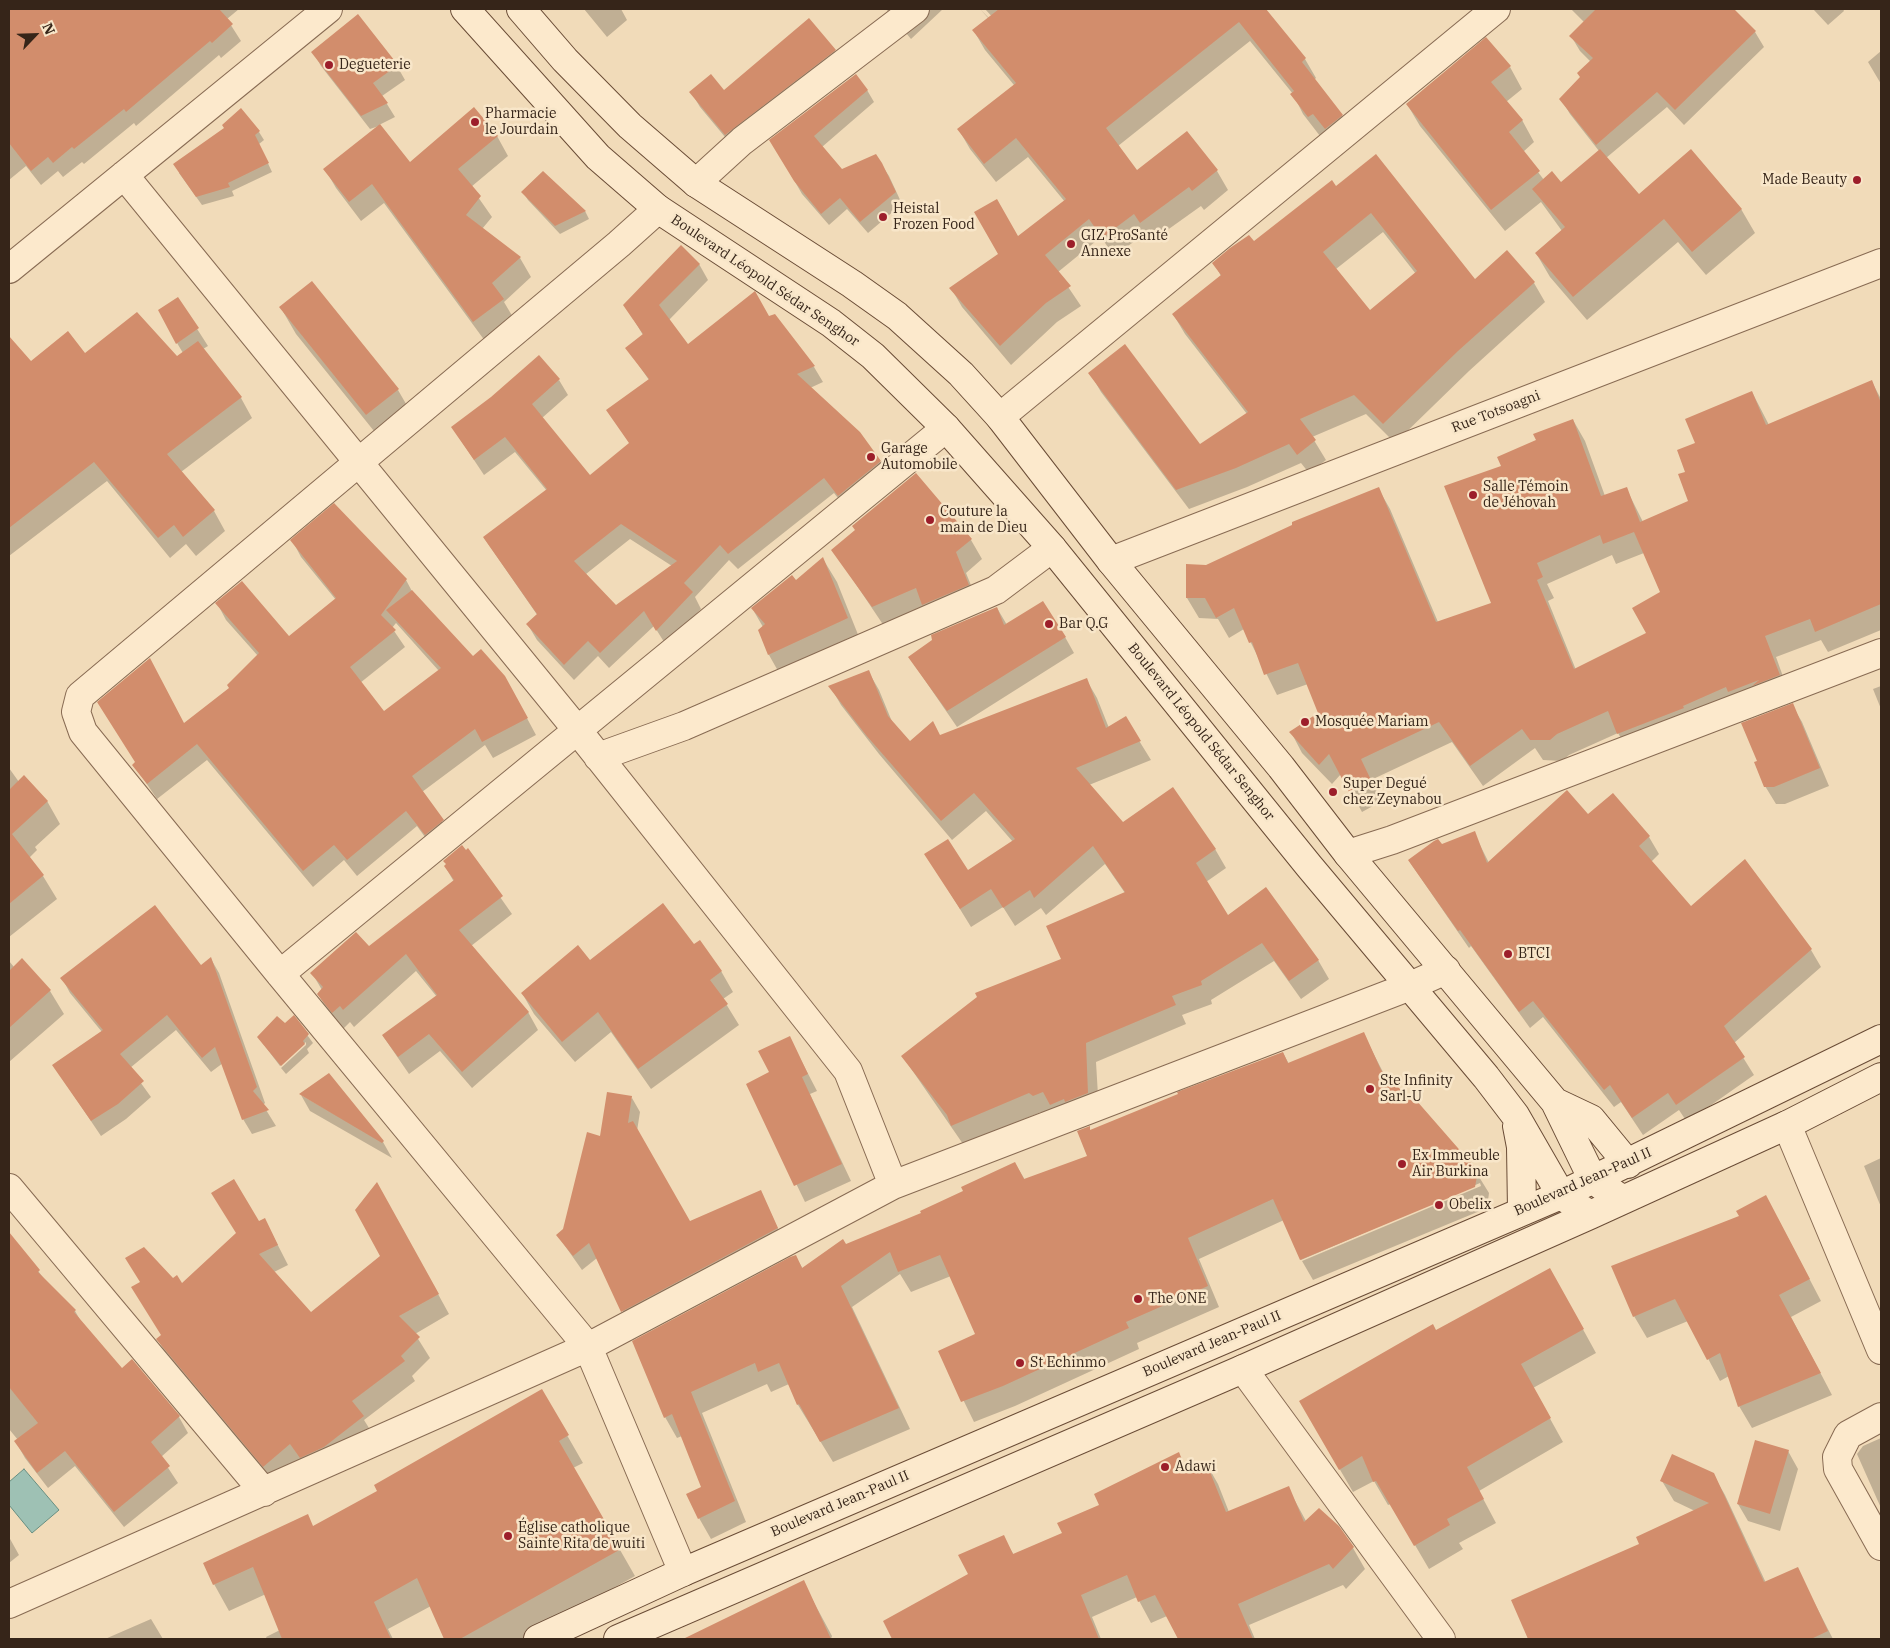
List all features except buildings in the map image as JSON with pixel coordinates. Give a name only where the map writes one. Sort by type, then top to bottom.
[{"type":"street","points":[[9,269],[328,9]]},
{"type":"street","name":"Boulevard Léopold Sédar Senghor","points":[[465,9],[598,157],[658,209],[831,323],[873,356],[946,428],[1052,548],[1408,986],[1486,1078],[1515,1115],[1561,1195]]},
{"type":"street","points":[[521,9],[565,60],[630,126],[696,183],[852,284],[897,316],[961,374],[1000,416],[1111,561],[1281,767],[1348,854],[1555,1102],[1594,1180],[1622,1199]]},
{"type":"street","points":[[696,183],[742,140],[915,9]]},
{"type":"street","points":[[1000,416],[1495,9]]},
{"type":"street","points":[[124,175],[578,731],[848,1071],[893,1185]]},
{"type":"street","points":[[658,209],[612,251],[80,696],[76,712],[83,732],[588,1347],[683,1572]]},
{"type":"street","name":"Rue Totsoagni","points":[[1111,561],[1881,263]]},
{"type":"street","points":[[280,974],[946,428]]},
{"type":"street","points":[[598,757],[684,726],[996,590],[1052,548]]},
{"type":"street","points":[[1348,854],[1392,840],[1881,653]]},
{"type":"street","points":[[9,1604],[588,1347],[893,1185],[1446,970]]},
{"type":"street","name":"Boulevard Jean-Paul II","points":[[538,1639],[683,1572],[1522,1210],[1561,1195],[1881,1039]]},
{"type":"street","points":[[634,1636],[1590,1215],[1787,1125],[1881,1077]]},
{"type":"street","points":[[1555,1102],[1590,1119],[1628,1164]]},
{"type":"street","points":[[1515,1115],[1521,1147],[1522,1210]]},
{"type":"street","points":[[1787,1125],[1881,1350]]},
{"type":"street","points":[[9,1188],[264,1492]]},
{"type":"street","points":[[1561,1195],[1590,1215]]},
{"type":"street","points":[[1243,1369],[1434,1638]]},
{"type":"street","points":[[1881,1417],[1848,1435],[1837,1457],[1838,1469],[1881,1546]]},
{"type":"shaded area","points":[[24,1469],[59,1510],[32,1533],[9,1505],[9,1482]]},
{"type":"place","name":"Degueterie","points":[[329,65]]},
{"type":"place","name":"Pharmacie le Jourdain","points":[[475,122]]},
{"type":"place","name":"Made Beauty","points":[[1857,180]]},
{"type":"place","name":"Heistal Frozen Food","points":[[883,217]]},
{"type":"place","name":"GIZ ProSanté Annexe","points":[[1071,244]]},
{"type":"place","name":"Garage Automobile","points":[[871,457]]},
{"type":"place","name":"Salle Témoin de Jéhovah","points":[[1473,495]]},
{"type":"place","name":"Couture la main de Dieu","points":[[930,520]]},
{"type":"place","name":"Bar Q.G","points":[[1049,624]]},
{"type":"place","name":"Mosquée Mariam","points":[[1305,722]]},
{"type":"place","name":"Super Degué chez Zeynabou","points":[[1333,792]]},
{"type":"place","name":"BTCI","points":[[1508,954]]},
{"type":"place","name":"Ste Infinity Sarl-U","points":[[1370,1089]]},
{"type":"place","name":"Ex Immeuble Air Burkina","points":[[1402,1164]]},
{"type":"place","name":"Obelix","points":[[1439,1205]]},
{"type":"place","name":"The ONE","points":[[1138,1299]]},
{"type":"place","name":"St Echinmo","points":[[1020,1363]]},
{"type":"place","name":"Adawi","points":[[1165,1467]]},
{"type":"place","name":"Église catholique Sainte Rita de wuiti","points":[[508,1536]]}]
